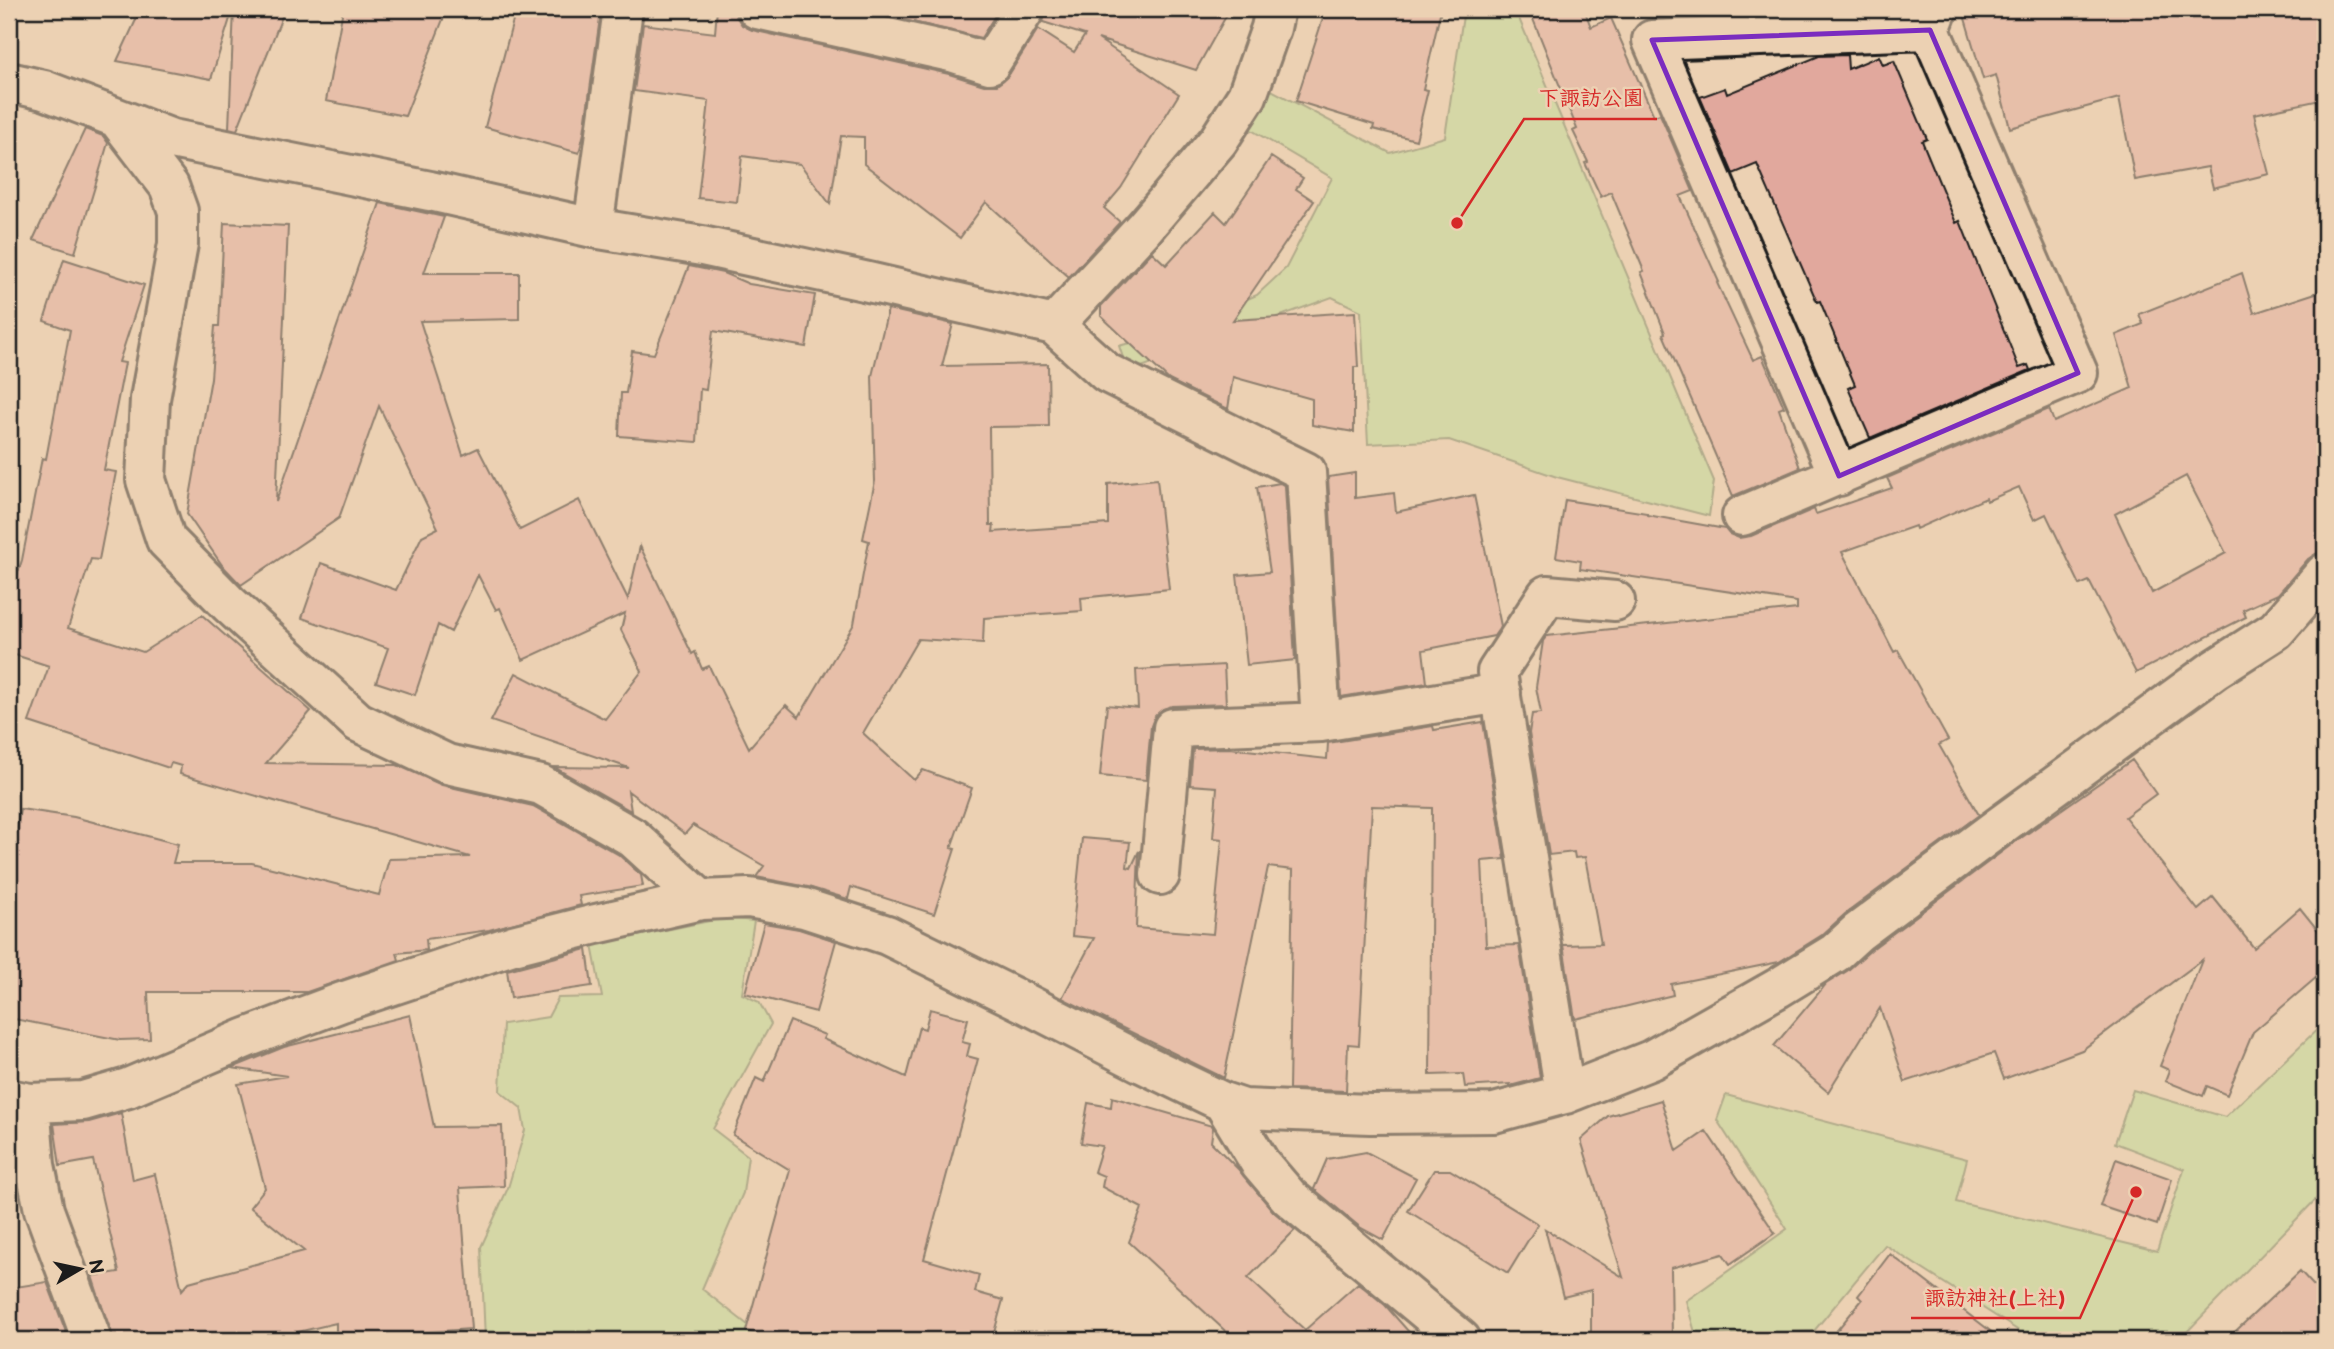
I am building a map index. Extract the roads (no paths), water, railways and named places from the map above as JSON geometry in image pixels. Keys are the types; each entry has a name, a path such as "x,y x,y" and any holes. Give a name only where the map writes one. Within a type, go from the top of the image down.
{"street":[{"path":"593,228 623,9"},
{"path":"757,9 955,53 990,64 1025,9"},
{"path":"1054,325 1143,229 1218,141 1247,96 1275,9"},
{"path":"1742,516 1839,476 2078,373 1934,20 1652,40 1839,476"},
{"path":"9,82 44,90 172,139 430,191 593,228 702,246 1054,325 1107,373 1306,472 1321,722"},
{"path":"117,118 169,186 177,211 178,244 150,399 146,480 166,540 229,604 358,722 447,764 541,785 632,837 701,900"},
{"path":"92,1340 44,1210 20,1101 83,1101 128,1088 246,1038 447,966 572,930 701,900 749,898 804,908 887,935 1223,1102 1244,1109 1370,1114 1494,1113 1565,1094 1674,1049 1835,953 1858,932 2011,818 2215,669 2276,630 2325,573"},
{"path":"1565,1094 1497,672 1547,595 1615,601"},
{"path":"1160,875 1173,728 1321,722 1501,693"},
{"path":"1223,1102 1260,1163 1289,1197 1461,1340"}],"place":[{"name":"下諏訪公園","path":"1457,223"},
{"name":"諏訪神社(上社)","path":"2136,1192"}]}
